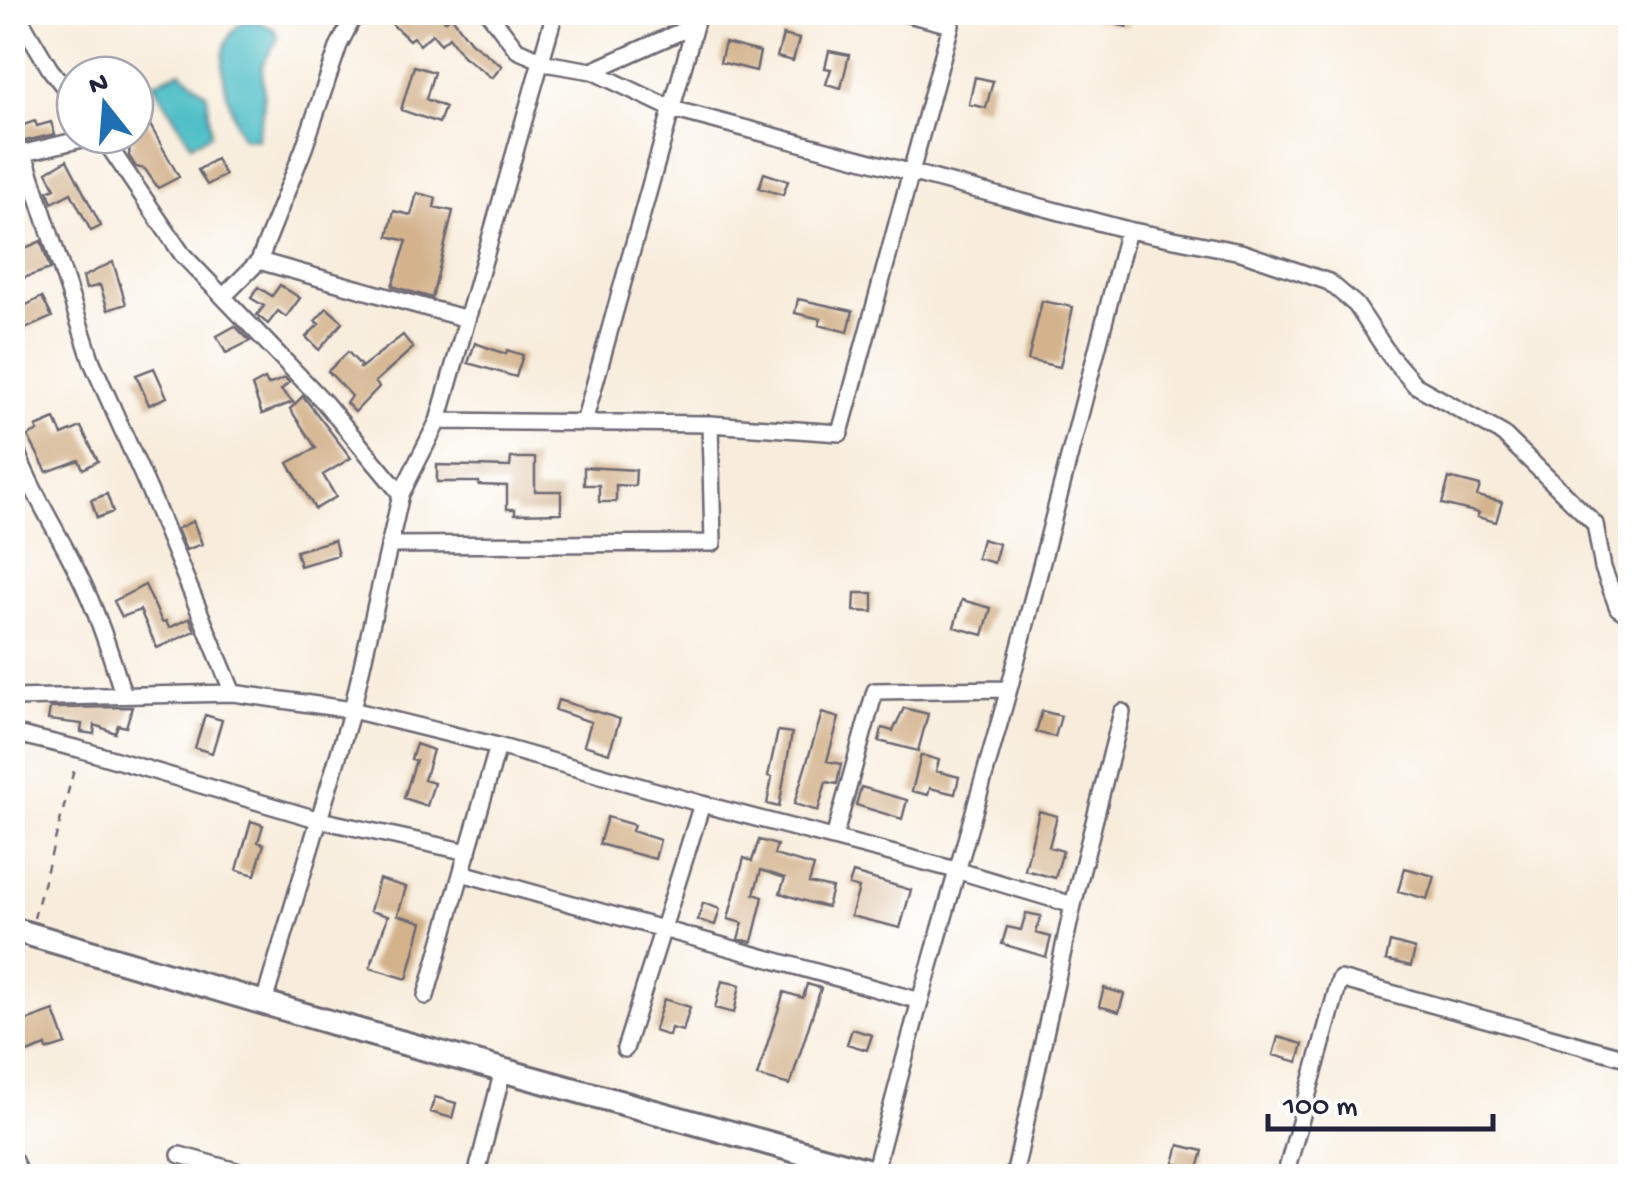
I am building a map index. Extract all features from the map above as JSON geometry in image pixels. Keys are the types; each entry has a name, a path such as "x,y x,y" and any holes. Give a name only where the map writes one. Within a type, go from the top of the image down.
{"highway":[{"path":"21,931 881,1175"}],"street":[{"path":"16,12 55,76"},
{"path":"223,296 258,260 304,148 339,45 356,12"},
{"path":"488,12 517,50 592,71 672,110 1128,230 1240,252 1329,282 1356,305 1414,385 1503,434 1596,524 1603,568 1618,608 1630,616"},
{"path":"264,1002 352,710 401,494 438,421 555,12"},
{"path":"438,421 710,424 840,433 951,25 900,12"},
{"path":"592,71 697,19"},
{"path":"584,422 697,19"},
{"path":"55,146 18,155 92,362 233,693"},
{"path":"114,155 182,254 366,449 401,494"},
{"path":"881,1175 920,1001 1009,689 1128,230"},
{"path":"258,260 467,320"},
{"path":"389,545 713,543 710,424"},
{"path":"12,440 23,470 102,628 123,694"},
{"path":"834,838 874,691 1009,689"},
{"path":"12,698 233,693 352,710 956,870 1073,906"},
{"path":"1014,1176 1073,906 1122,712"},
{"path":"12,733 80,749 320,820 468,852"},
{"path":"426,996 498,746"},
{"path":"626,1048 702,804"},
{"path":"462,873 920,1001"},
{"path":"1285,1176 1340,979 1630,1059"},
{"path":"476,1176 502,1070"},
{"path":"180,1155 254,1176"},
{"path":"12,1157 21,1176"}],"path":[{"path":"21,931 80,749"}],"water":[{"path":"245,21 260,22 275,30 278,38 262,65 264,105 257,139 242,138 224,76 226,44"},
{"path":"181,71 207,94 211,134 191,144 155,82"}],"building":[{"path":"379,12 436,12 445,21 451,16 471,42 502,66 492,78 463,56 449,37 441,44 432,34 420,45 413,37 409,40"},
{"path":"1087,12 1131,12 1127,27 1087,17"},
{"path":"783,35 799,39 793,61 777,57"},
{"path":"725,43 760,52 756,71 720,62"},
{"path":"829,51 849,55 841,88 826,84 831,69 825,68"},
{"path":"414,66 434,72 426,99 445,107 439,123 401,110"},
{"path":"975,77 993,81 986,108 969,104"},
{"path":"35,121 37,126 51,122 55,134 17,143 12,129"},
{"path":"155,134 179,177 158,188 145,169 136,167 129,156 155,155"},
{"path":"216,159 225,175 207,185 198,170"},
{"path":"67,160 101,226 91,231 71,193 52,203 48,191 55,188 47,172"},
{"path":"764,173 788,181 783,195 759,188"},
{"path":"417,193 436,198 434,207 453,211 432,298 392,286 407,241 388,236 394,211 411,215"},
{"path":"41,241 50,269 12,282 12,254"},
{"path":"113,262 126,304 108,310 100,285 86,289 83,277"},
{"path":"280,285 300,298 286,317 278,311 268,324 257,315 264,306 251,298 258,287 272,296"},
{"path":"42,297 52,317 16,333 12,318 23,315 19,309"},
{"path":"798,299 853,311 848,332 819,325 821,319 795,313"},
{"path":"1042,301 1073,307 1060,367 1028,360"},
{"path":"327,308 343,322 319,350 306,337"},
{"path":"235,326 250,341 226,353 217,336"},
{"path":"403,335 413,348 375,382 379,387 355,412 346,403 352,396 328,371 348,352 361,366 359,369"},
{"path":"475,343 506,354 507,350 523,355 516,377 468,363"},
{"path":"154,368 167,397 149,405 136,375"},
{"path":"285,378 289,382 281,390 293,402 262,414 252,386 265,379 268,385"},
{"path":"303,396 351,458 323,475 336,497 315,509 288,463 316,448 290,409"},
{"path":"55,419 62,435 81,427 98,461 83,469 79,460 47,472 28,436 38,431 36,427"},
{"path":"511,458 535,458 535,491 561,491 561,513 515,514 515,509 507,509 507,486 437,482 437,465 510,467"},
{"path":"584,467 636,470 635,486 616,485 616,502 599,502 599,485 584,485"},
{"path":"1449,478 1480,486 1477,496 1502,502 1496,522 1477,517 1479,513 1442,504"},
{"path":"107,494 113,512 97,518 91,500"},
{"path":"193,521 202,544 186,550 177,529"},
{"path":"982,539 999,544 994,563 977,558"},
{"path":"334,540 338,555 300,566 296,551"},
{"path":"145,585 162,622 166,621 169,628 190,618 195,631 157,648 140,610 122,617 114,601"},
{"path":"855,593 873,593 873,612 854,611"},
{"path":"962,600 991,608 983,635 954,627"},
{"path":"558,700 620,719 609,753 584,745 591,722 555,710"},
{"path":"132,707 126,727 118,725 115,733 95,725 94,734 81,732 82,724 48,720 50,708"},
{"path":"904,708 928,714 918,751 879,741 882,728 893,731"},
{"path":"1042,711 1061,716 1055,737 1036,732"},
{"path":"822,713 839,718 827,761 841,764 837,784 826,782 818,811 794,804"},
{"path":"205,715 222,720 212,753 195,748"},
{"path":"778,731 792,733 779,807 767,804 772,777 768,776"},
{"path":"416,744 433,750 424,780 434,783 427,806 404,798 416,760 411,759"},
{"path":"921,755 939,760 936,771 959,777 955,794 930,788 928,795 912,791"},
{"path":"861,787 907,800 902,819 856,805"},
{"path":"1039,811 1057,816 1049,847 1063,851 1055,878 1025,870"},
{"path":"607,817 634,825 632,831 660,840 655,859 599,844"},
{"path":"251,821 263,825 258,842 264,844 255,875 237,870"},
{"path":"759,840 777,845 774,855 814,866 809,883 832,888 827,907 811,903 780,893 785,878 761,870 754,894 763,897 752,942 738,939 743,923 728,919 744,858 752,861"},
{"path":"1405,868 1434,876 1427,899 1398,891"},
{"path":"853,873 911,890 900,928 851,916 859,888 849,885"},
{"path":"379,879 406,887 398,915 422,922 407,979 370,968 388,916 370,911"},
{"path":"703,903 720,909 715,925 698,920"},
{"path":"1026,913 1041,916 1036,933 1051,937 1046,957 1002,944 1007,927 1021,930"},
{"path":"1390,942 1415,949 1411,966 1386,960"},
{"path":"722,981 740,985 734,1013 715,1008"},
{"path":"807,984 821,988 790,1085 757,1076 784,992 803,998"},
{"path":"1104,988 1124,994 1119,1012 1099,1006"},
{"path":"664,999 690,1007 683,1031 671,1028 669,1036 654,1031"},
{"path":"54,1011 66,1044 47,1050 46,1046 16,1057 12,1026"},
{"path":"852,1029 872,1035 867,1050 847,1044"},
{"path":"1278,1037 1303,1044 1298,1062 1273,1055"},
{"path":"435,1097 456,1103 452,1118 430,1112"},
{"path":"1179,1145 1203,1151 1198,1169 1174,1163"}]}
